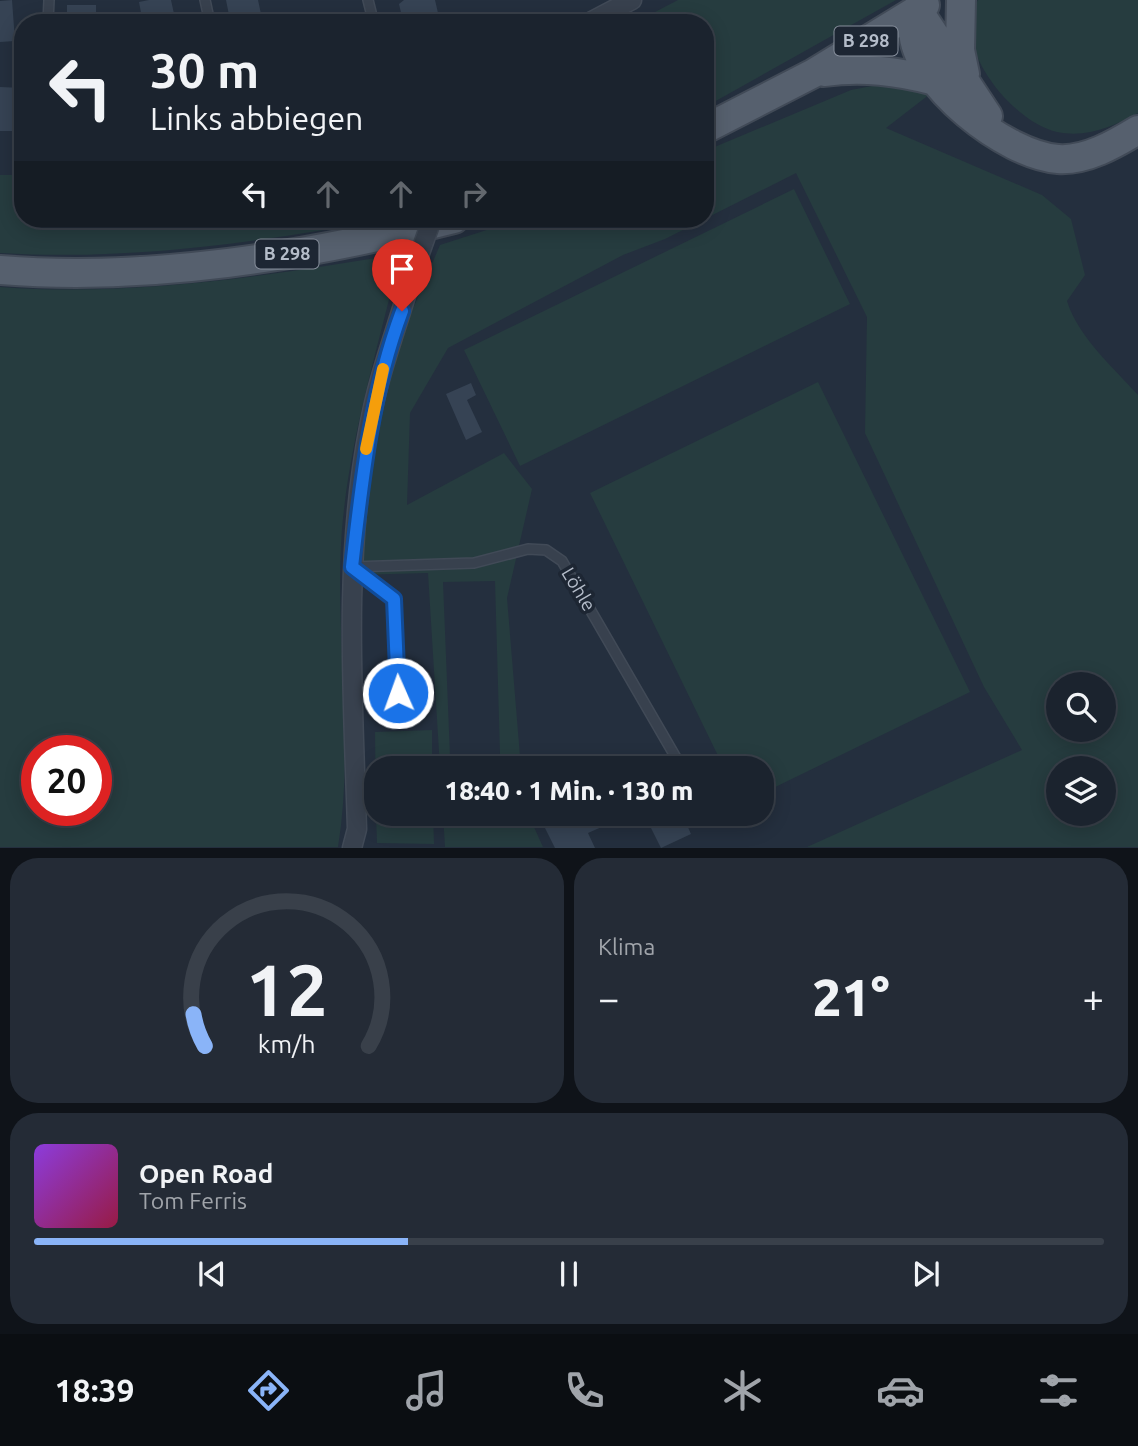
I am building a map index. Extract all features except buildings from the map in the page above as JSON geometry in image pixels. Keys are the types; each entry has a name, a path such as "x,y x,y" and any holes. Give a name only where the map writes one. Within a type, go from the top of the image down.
{"main road":[{"path":"961,0 960,50 973,96"},
{"path":"926,5 973,96 1006,141"},
{"path":"926,5 912,28 916,46 935,81 975,121 1006,141 1042,156 1073,158 1116,143 1138,130"},
{"name":"B 298","path":"714,124 814,73 926,5"},
{"path":"814,73 855,68 882,70 935,81"},
{"name":"B 298","path":"0,270 118,272 211,263 302,252 413,228"}],"street":[{"path":"605,14 632,0"},
{"path":"352,848 357,829 352,567 368,428 389,345 429,228"}],"lane":[{"name":"Löhle","path":"352,567 474,563 528,548 546,550 562,561 675,756"},
{"path":"352,567 394,599 399,717"}],"green space":[{"path":"678,0 896,0 714,102 714,14 651,14"},
{"path":"978,0 1138,0 1138,113 1109,127 1079,134 1057,132 1040,126 1022,114 1005,98 978,59 972,38 971,18"},
{"path":"882,84 930,94 886,128 1042,195 1071,219 1085,275 1067,301 1088,339 1138,395 1138,847 807,847 1022,750 984,687 865,433 867,317 796,173 714,214 714,147 851,90"},
{"path":"0,175 14,175 14,228 333,228 243,242 146,252 49,255 0,253"},
{"path":"794,189 850,304 520,466 464,350"},
{"path":"493,228 687,228 623,255 448,348 410,413 407,505 504,453 532,489 507,598 520,756 450,756 439,756 428,573 356,575 375,420 397,346 440,245","holes":["495,581 500,754 450,756 443,582"]},
{"path":"400,254 358,425 342,529 340,609 345,768 338,847 0,847 0,287 101,289 251,277"},
{"path":"818,382 970,692 774,788 774,756 718,756 590,493"},
{"path":"432,730 432,756 375,756 375,732"},
{"path":"376,826 433,826 434,844 377,843"},
{"path":"444,826 533,826 543,847 445,847"}],"slow traffic":[{"path":"366,449 368,428 383,369"}],"route":[{"path":"398,693 394,599 352,567 368,428 389,345 402,311"}]}
